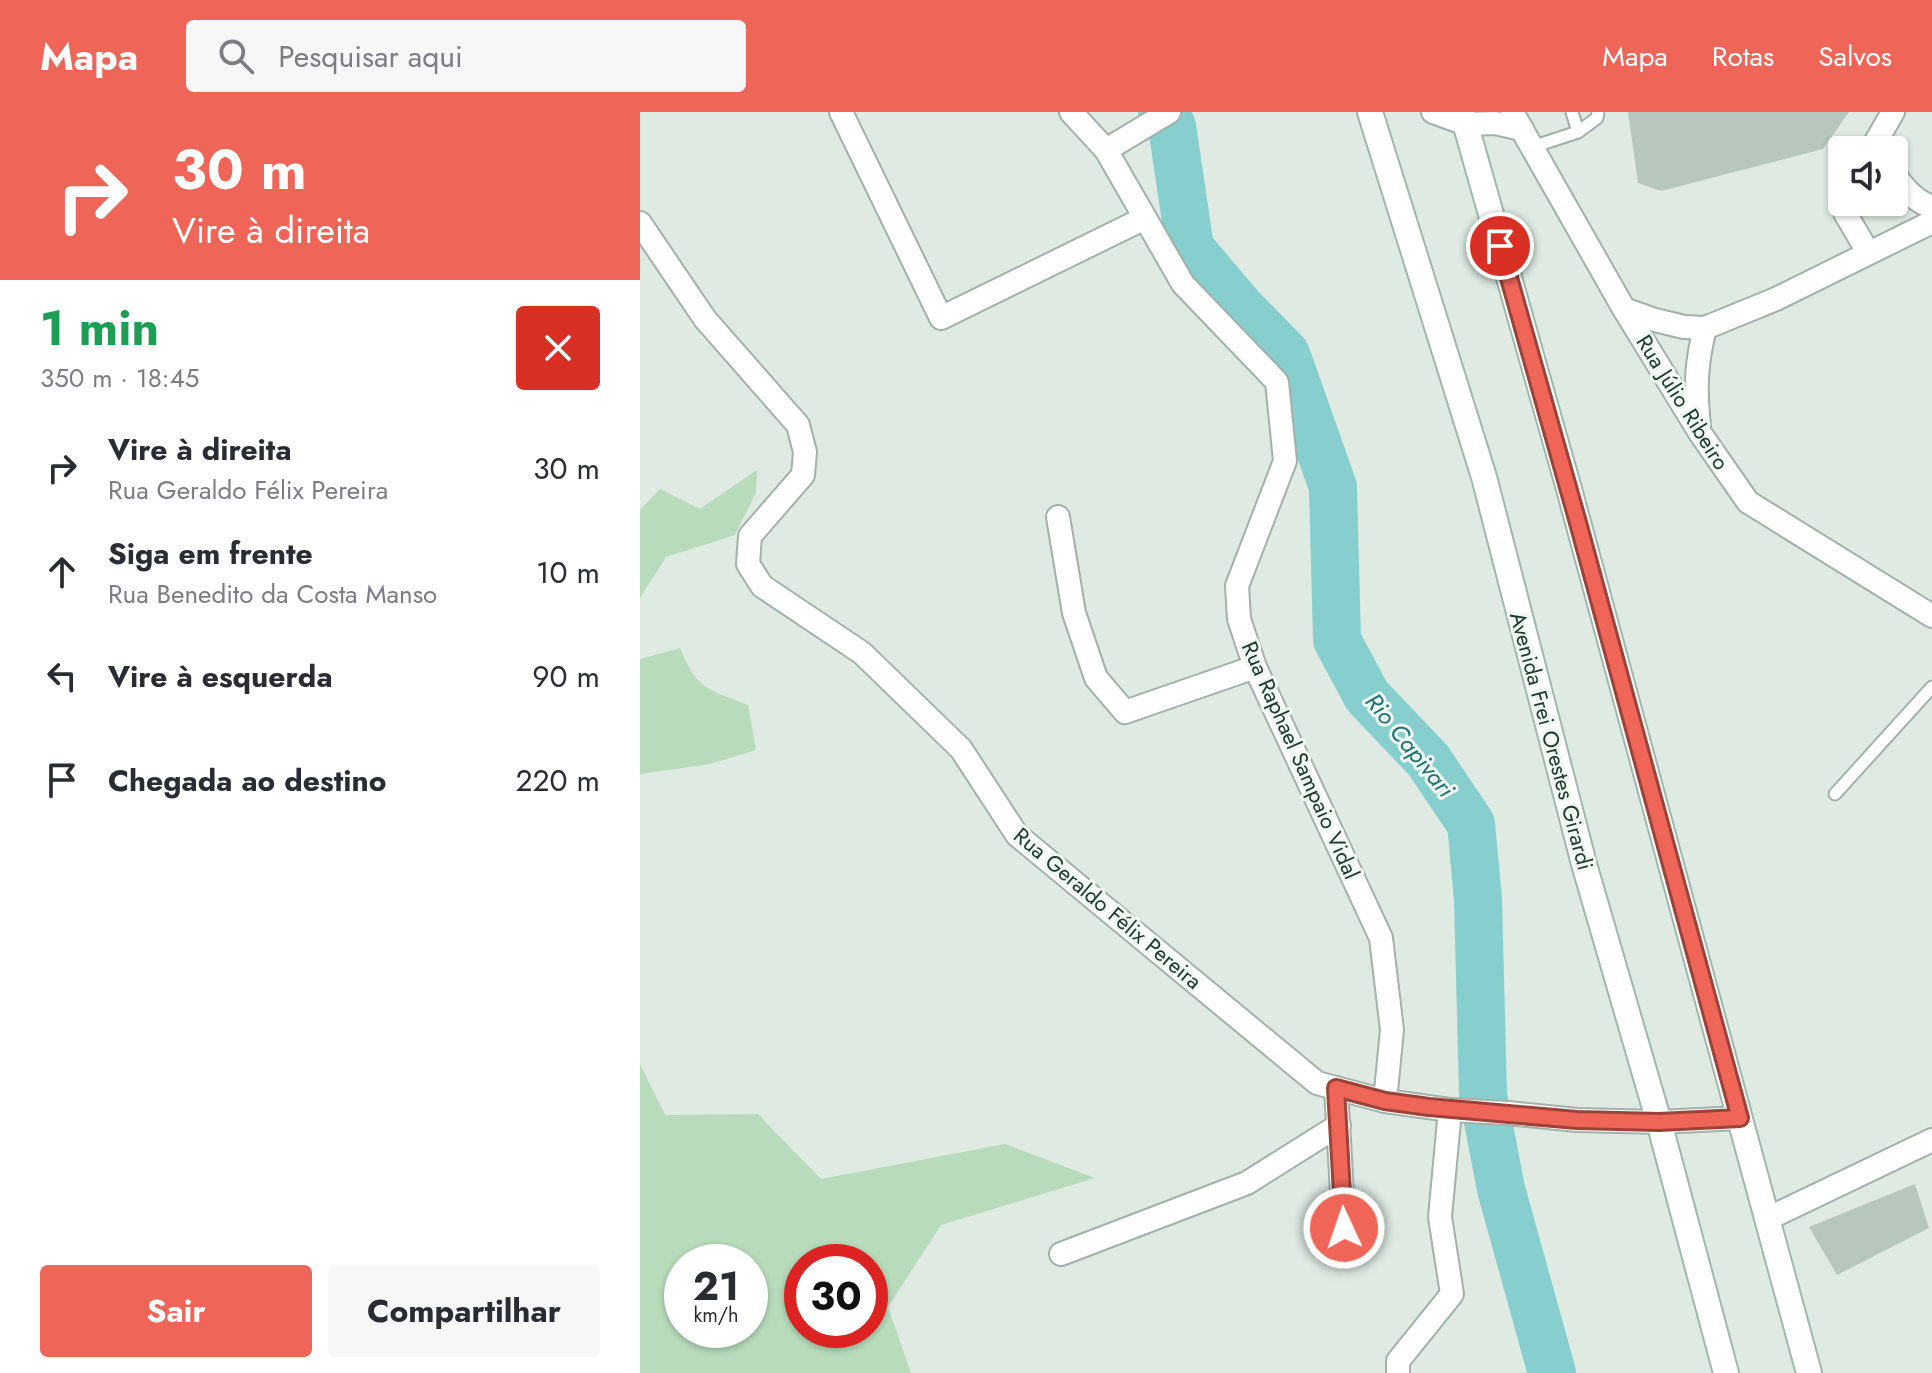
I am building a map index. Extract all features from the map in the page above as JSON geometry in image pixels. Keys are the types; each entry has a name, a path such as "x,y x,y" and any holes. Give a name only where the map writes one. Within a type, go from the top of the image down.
{"main road":[{"name":"Avenida Frei Orestes Girardi","path":"1370,112 1484,477 1584,864 1659,1122 1726,1373"},
{"path":"1464,118 1573,504 1809,1373"}],"street":[{"path":"841,112 941,318 1145,218"},
{"name":"Rua Raphael Sampaio Vidal","path":"1071,112 1109,148 1183,284 1277,382 1285,461 1237,586 1239,619 1255,667 1381,938 1392,1030 1385,1101"},
{"path":"1109,148 1169,112"},
{"path":"1433,112 1522,130"},
{"path":"1883,136 1893,112"},
{"name":"Rua Júlio Ribeiro","path":"1522,130 1624,309 1700,433 1748,502 1932,616"},
{"path":"1908,192 1932,207"},
{"path":"1847,216 1868,252"},
{"path":"1624,309 1684,327 1705,328 1776,299 1932,222"},
{"name":"Rua Geraldo Félix Pereira","path":"640,223 705,319 798,425 805,452 803,475 750,536 748,564 762,586 862,653 961,749 1017,835 1317,1083 1385,1101 1450,1110 1577,1120 1659,1122 1740,1118"},
{"path":"1700,433 1696,391 1698,354 1705,328"},
{"path":"1058,517 1074,613 1096,678 1125,712 1255,667"},
{"path":"1336,1088 1344,1228"},
{"path":"1398,1373 1398,1361 1452,1294 1440,1217 1450,1110"},
{"path":"1061,1254 1247,1183 1339,1125"},
{"path":"1767,1219 1932,1140"}],"lane":[{"path":"1572,112 1578,132"},
{"path":"1522,130 1578,132 1597,118 1598,112"},
{"path":"1835,794 1932,687"}],"green space":[{"path":"757,470 756,492 735,535 666,557 640,598 640,510 660,489 700,509"},
{"path":"680,648 692,672 705,686 748,705 756,750 710,764 640,774 640,659"},
{"path":"640,1064 665,1115 758,1114 821,1179 1005,1144 1095,1178 941,1225 888,1307 911,1373 640,1373"}],"building":[{"path":"1628,112 1849,112 1832,136 1828,136 1823,149 1661,191 1638,183"},
{"path":"1915,1184 1929,1228 1837,1275 1809,1227"}],"waterway":[{"name":"Rio Capivari","path":"1162,112 1172,126 1190,248 1240,307 1286,354 1333,487 1337,640 1367,696 1428,760 1471,824 1478,899 1483,1095 1501,1189 1552,1373"}],"route":[{"path":"1344,1228 1336,1088 1385,1101 1450,1110 1577,1120 1659,1122 1740,1118 1500,246"}]}
